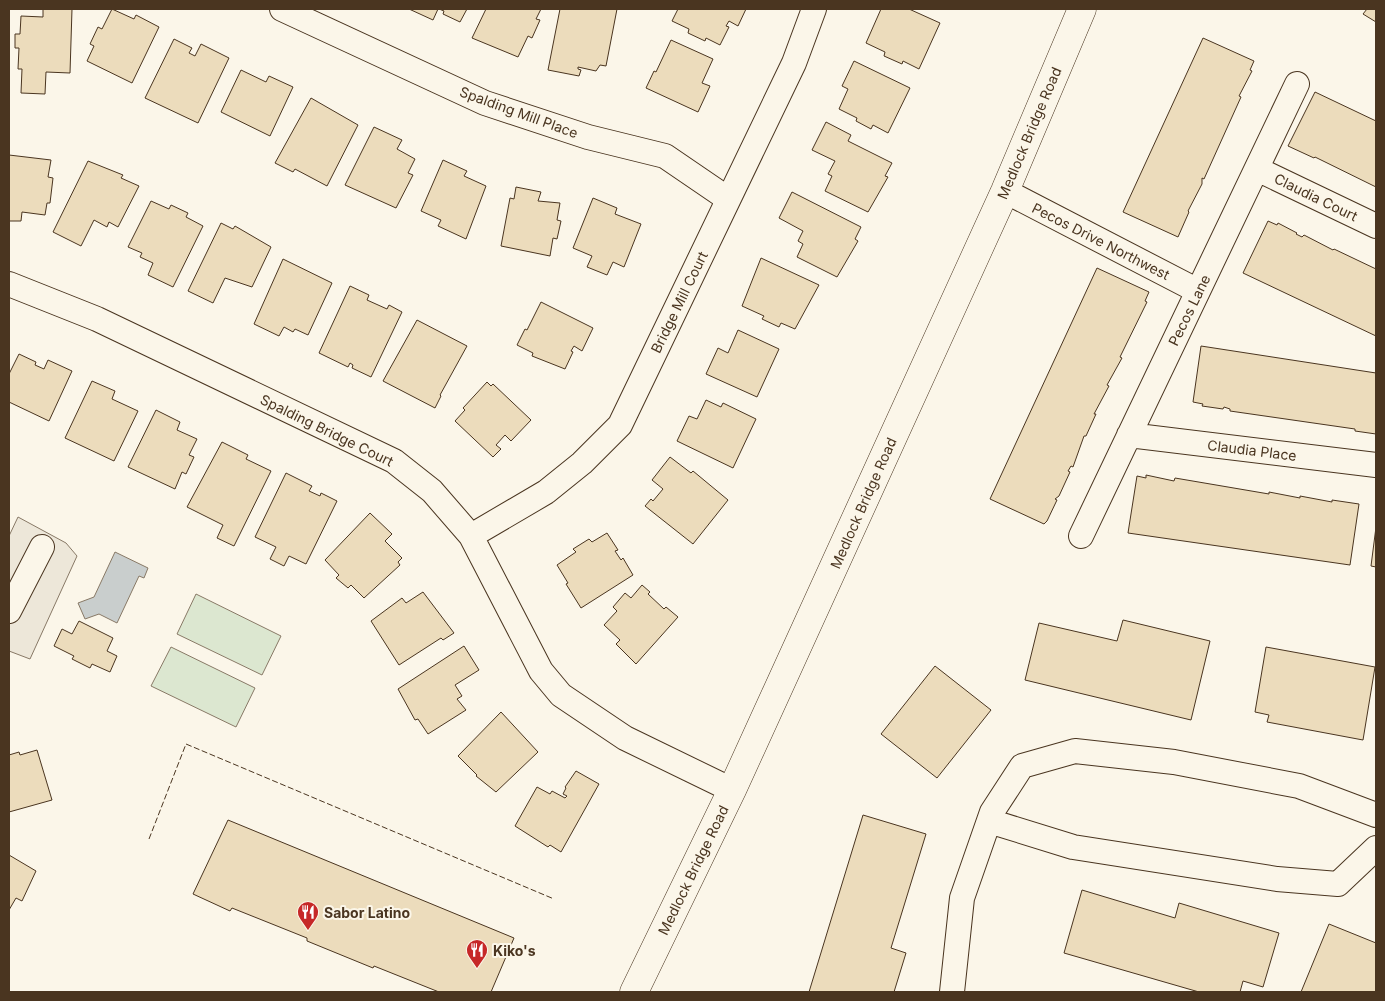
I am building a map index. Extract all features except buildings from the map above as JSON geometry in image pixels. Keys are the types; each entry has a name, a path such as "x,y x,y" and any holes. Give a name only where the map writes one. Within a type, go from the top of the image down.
{"main road":[{"name":"Medlock Bridge Road","path":"639,990 1005,191 1082,9"}],"street":[{"name":"Spalding Mill Place","path":"282,9 485,102 588,137 665,156 728,200"},
{"name":"Bridge Mill Court","path":"471,536 546,492 582,463 620,425 794,63 814,9"},
{"name":"Pecos Lane","path":"1081,536 1297,84"},
{"name":"Claudia Court","path":"1256,169 1376,226"},
{"name":"Pecos Drive Northwest","path":"1005,191 1198,291"},
{"name":"Spalding Bridge Court","path":"9,284 97,319 394,462 432,491 471,536 541,671 561,695 625,738 732,790"},
{"name":"Claudia Place","path":"1128,436 1376,465"},
{"path":"9,611 42,547"},
{"path":"952,992 962,898 992,812 1022,766 1075,750 1174,762 1300,786 1376,816"},
{"path":"989,821 1073,847 1277,879 1338,884 1376,848"}],"green space":[{"path":"196,594 281,636 262,675 177,634"},
{"path":"171,647 255,688 236,727 151,686"}],"shaded area":[{"path":"18,517 66,543 77,556 30,659 9,651 9,536"},
{"path":"115,552 148,568 144,578 139,576 117,623 99,614 85,619 78,603 94,597"}],"fence":[{"path":"149,839 186,744 554,899"}],"place":[{"name":"Sabor Latino","path":"308,931"},
{"name":"Kiko's","path":"477,969"}]}
